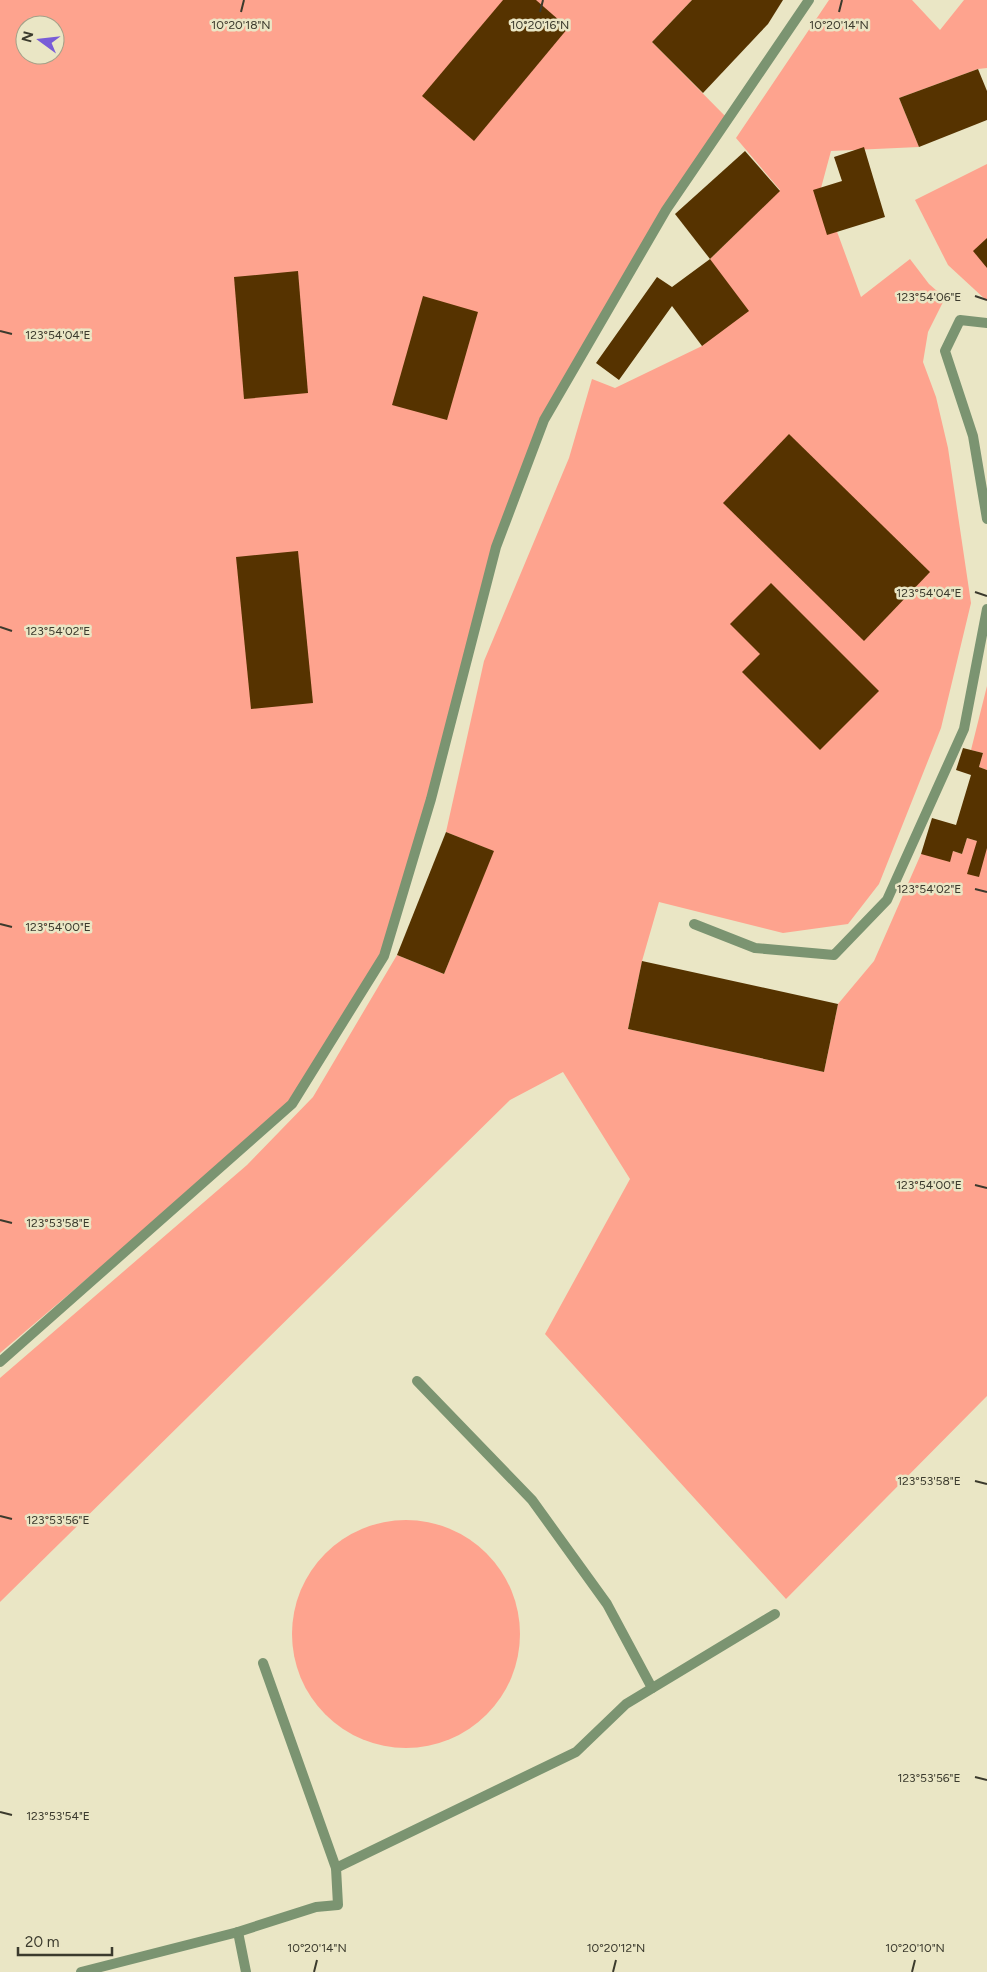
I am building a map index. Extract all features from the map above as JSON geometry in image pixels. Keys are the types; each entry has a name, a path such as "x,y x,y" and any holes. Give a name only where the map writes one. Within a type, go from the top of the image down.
{"street":[{"path":"0,1362 292,1104 384,956 431,799 496,547 544,420 666,210 809,0"},
{"path":"987,323 960,320 944,351 973,436 987,519"},
{"path":"694,924 755,948 834,955 887,900 964,729 987,609"},
{"path":"417,1381 532,1500 607,1604 652,1688"},
{"path":"336,1868 576,1752 626,1704 775,1614"},
{"path":"81,1972 238,1932 316,1908 338,1904 336,1868 263,1663"},
{"path":"238,1932 246,1972"}],"shaded area":[{"path":"0,0 692,0 652,42 728,119 666,210 544,420 496,547 384,956 292,1104 0,1353"},
{"path":"829,0 912,0 940,30 964,0 987,0 987,68 978,69 899,98 919,147 831,151 821,188 861,297 910,259 929,284 945,298 928,332 923,362 936,397 948,448 971,603 941,728 879,884 848,924 783,933 659,902 642,961 628,1029 824,1072 838,1004 874,961 921,854 953,851 962,854 967,838 977,841 987,848 987,1396 786,1599 545,1334 630,1179 563,1072 510,1100 0,1602 0,1378 247,1165 313,1097 397,955 444,974 493,851 446,832 484,661 569,458 592,379 615,388 702,346 710,259 780,190 736,138"},
{"path":"987,164 987,301 948,265 915,200"},
{"path":"987,686 987,770 979,767 983,753 971,750"},
{"path":"395,1520 417,1520 439,1525 460,1533 487,1553 507,1580 518,1612 520,1634 518,1656 507,1688 487,1715 460,1735 439,1743 417,1748 395,1748 373,1743 352,1735 325,1715 305,1688 297,1667 292,1645 292,1623 297,1601 305,1580 325,1553 352,1533 373,1525"}],"building":[{"path":"503,0 536,0 568,28 474,141 422,96"},
{"path":"692,0 783,0 768,24 703,93 652,42"},
{"path":"978,69 987,91 987,120 919,147 899,98"},
{"path":"864,147 885,217 827,235 813,190 842,181 834,157"},
{"path":"745,151 780,191 710,259 675,214"},
{"path":"987,238 987,268 973,251"},
{"path":"710,259 749,311 702,346 672,306 619,380 596,363 657,277 672,287"},
{"path":"298,271 308,393 244,399 234,277"},
{"path":"423,296 478,312 447,420 392,405"},
{"path":"789,434 930,572 864,641 723,503"},
{"path":"298,551 313,703 251,709 236,557"},
{"path":"771,583 879,691 820,750 742,672 760,654 730,624"},
{"path":"963,748 983,753 979,767 987,770 987,848 979,877 967,874 977,841 967,838 962,854 953,851 950,862 921,854 932,818 956,825 971,775 956,770"},
{"path":"446,832 494,851 444,974 397,955"},
{"path":"642,961 838,1004 824,1072 628,1029"}]}
